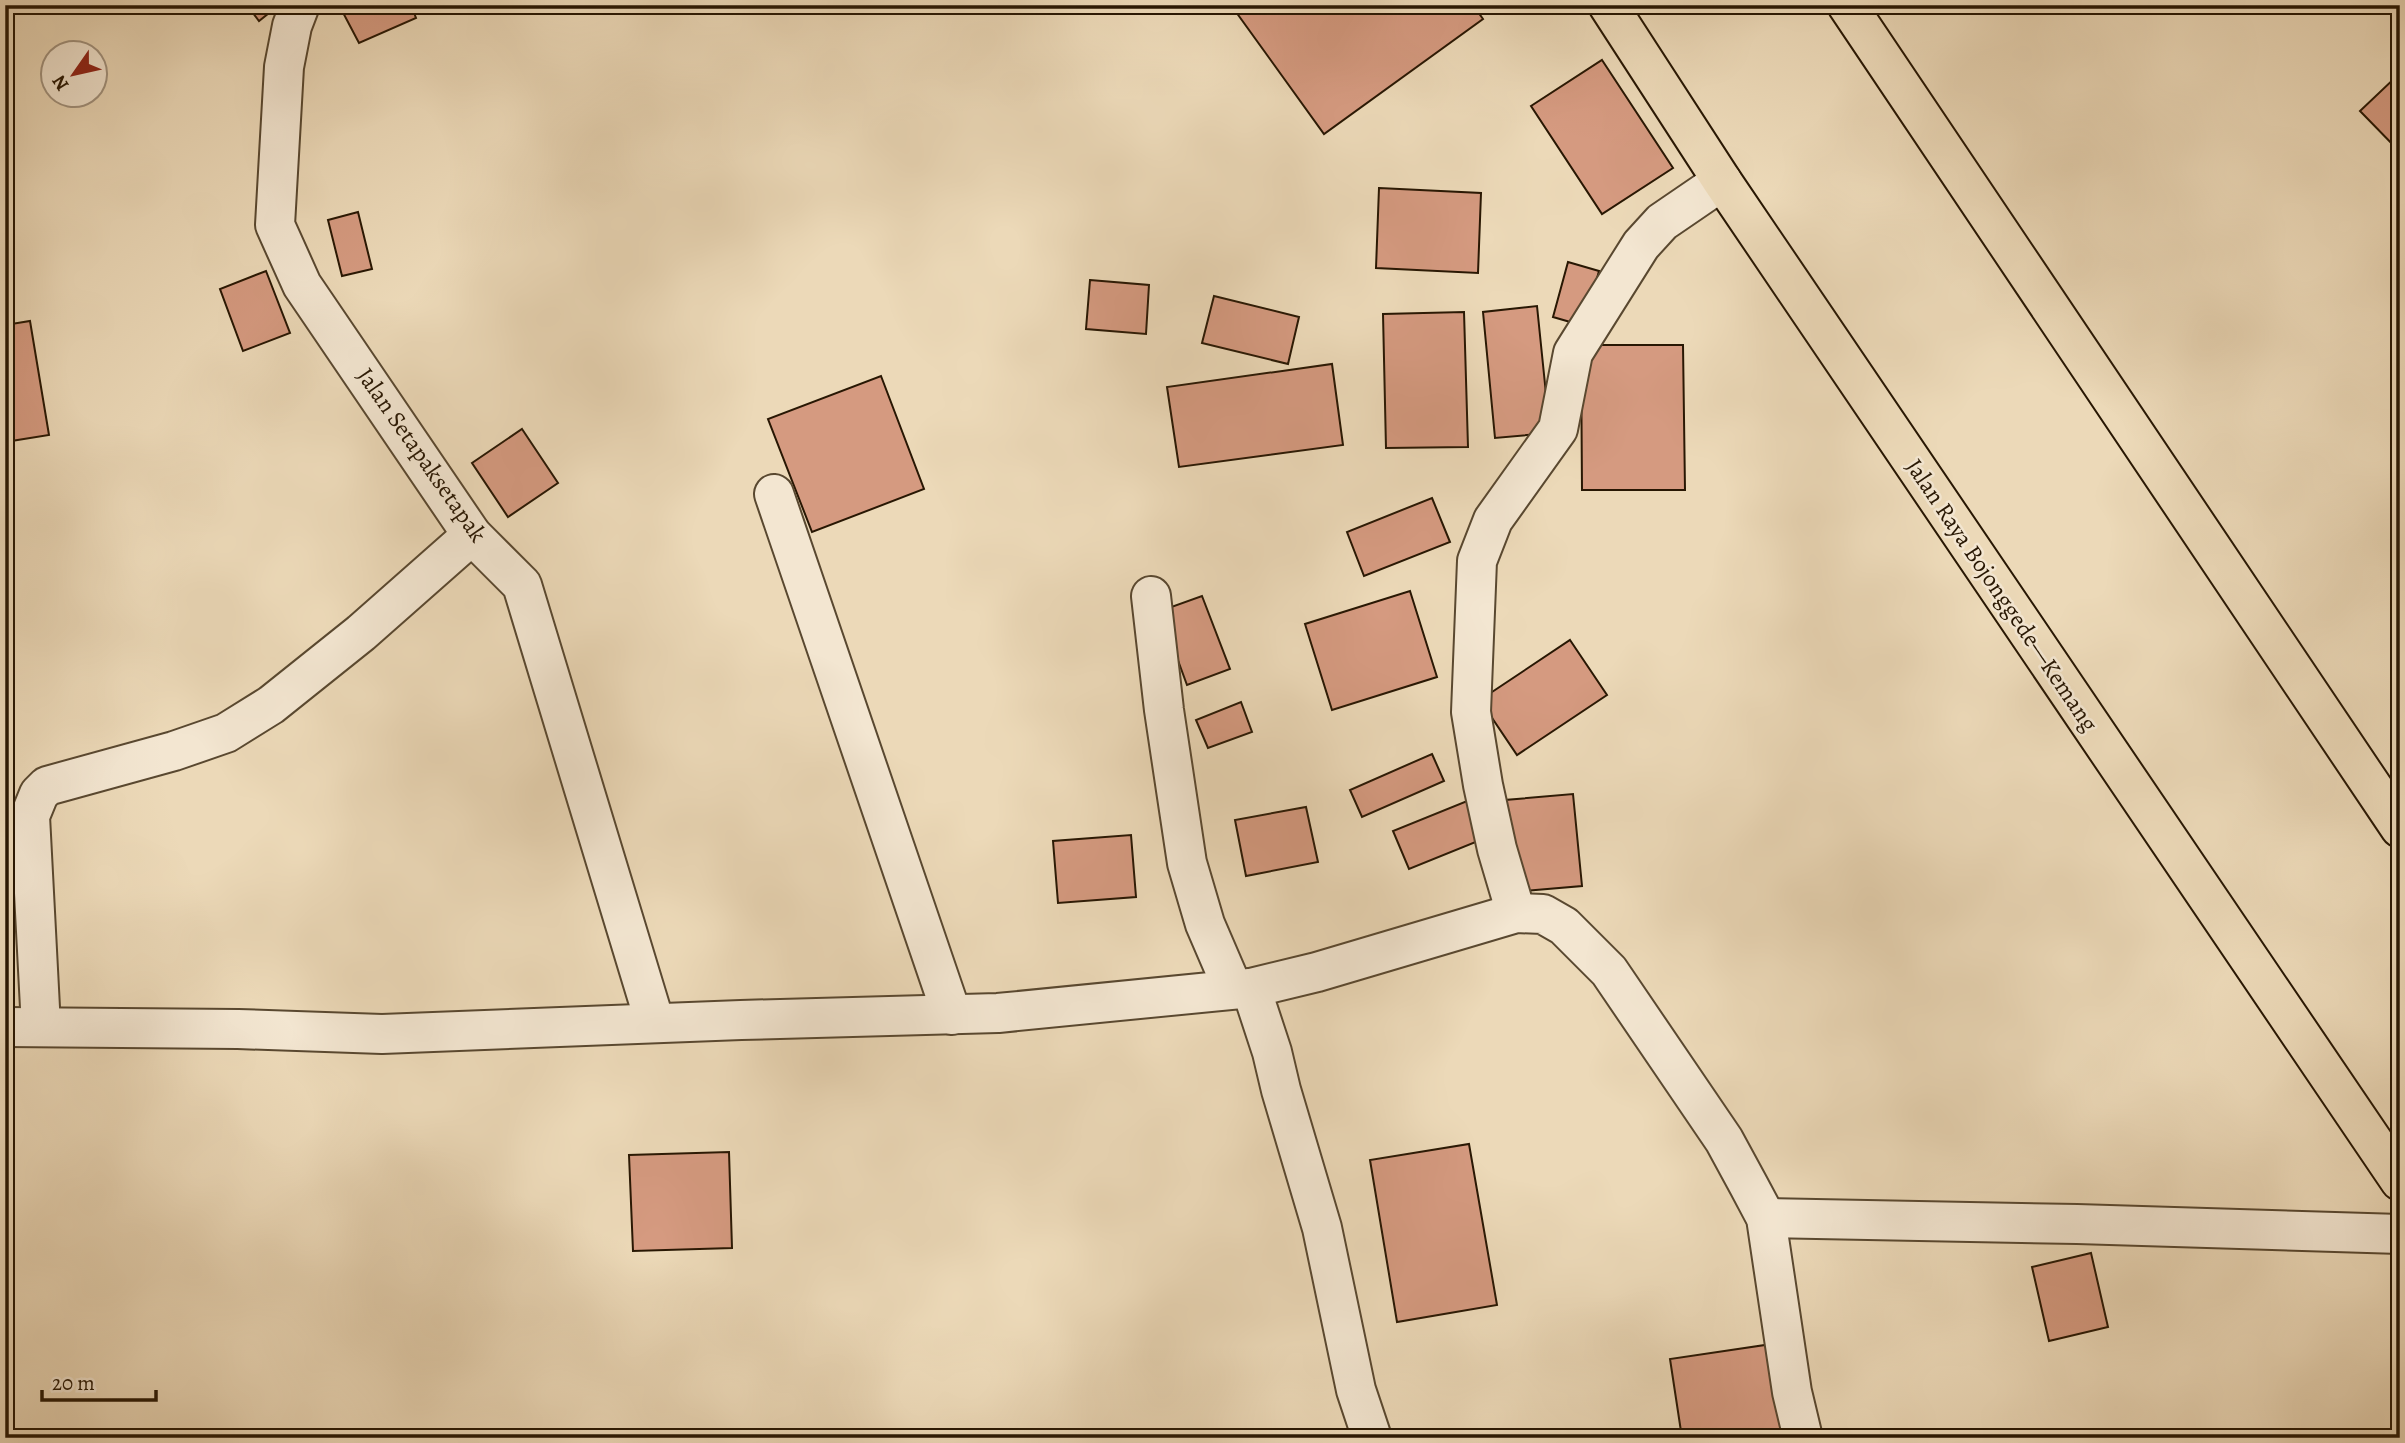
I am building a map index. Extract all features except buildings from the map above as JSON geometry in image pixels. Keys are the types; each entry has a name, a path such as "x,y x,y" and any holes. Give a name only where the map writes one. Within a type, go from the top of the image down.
{"highway":[{"name":"Jalan Raya Bojonggede—Kemang","path":"1608,5 1722,181 2400,1181"},
{"path":"1847,5 2296,677 2400,828"}],"street":[{"name":"Jalan Setapaksetapak","path":"300,5 292,26 284,68 275,225 302,285 472,535 522,584 655,1023"},
{"path":"1516,913 1494,836 1471,712 1477,561 1493,520 1558,429 1573,353 1641,245 1662,222 1722,181"},
{"path":"774,494 952,1015"},
{"path":"472,535 360,633 271,705 226,733 174,751 47,786 39,794 30,816 23,1027 238,1029 382,1034 998,1013 1242,989 1317,972 1516,913 1543,914 1564,926 1609,971 1724,1140 1766,1218 1792,1392 1803,1438"},
{"path":"1151,597 1164,710 1187,863 1205,923 1242,989 1272,1052 1322,1228 1356,1390 1371,1438"},
{"path":"1766,1218 2064,1223 2400,1234"}]}
